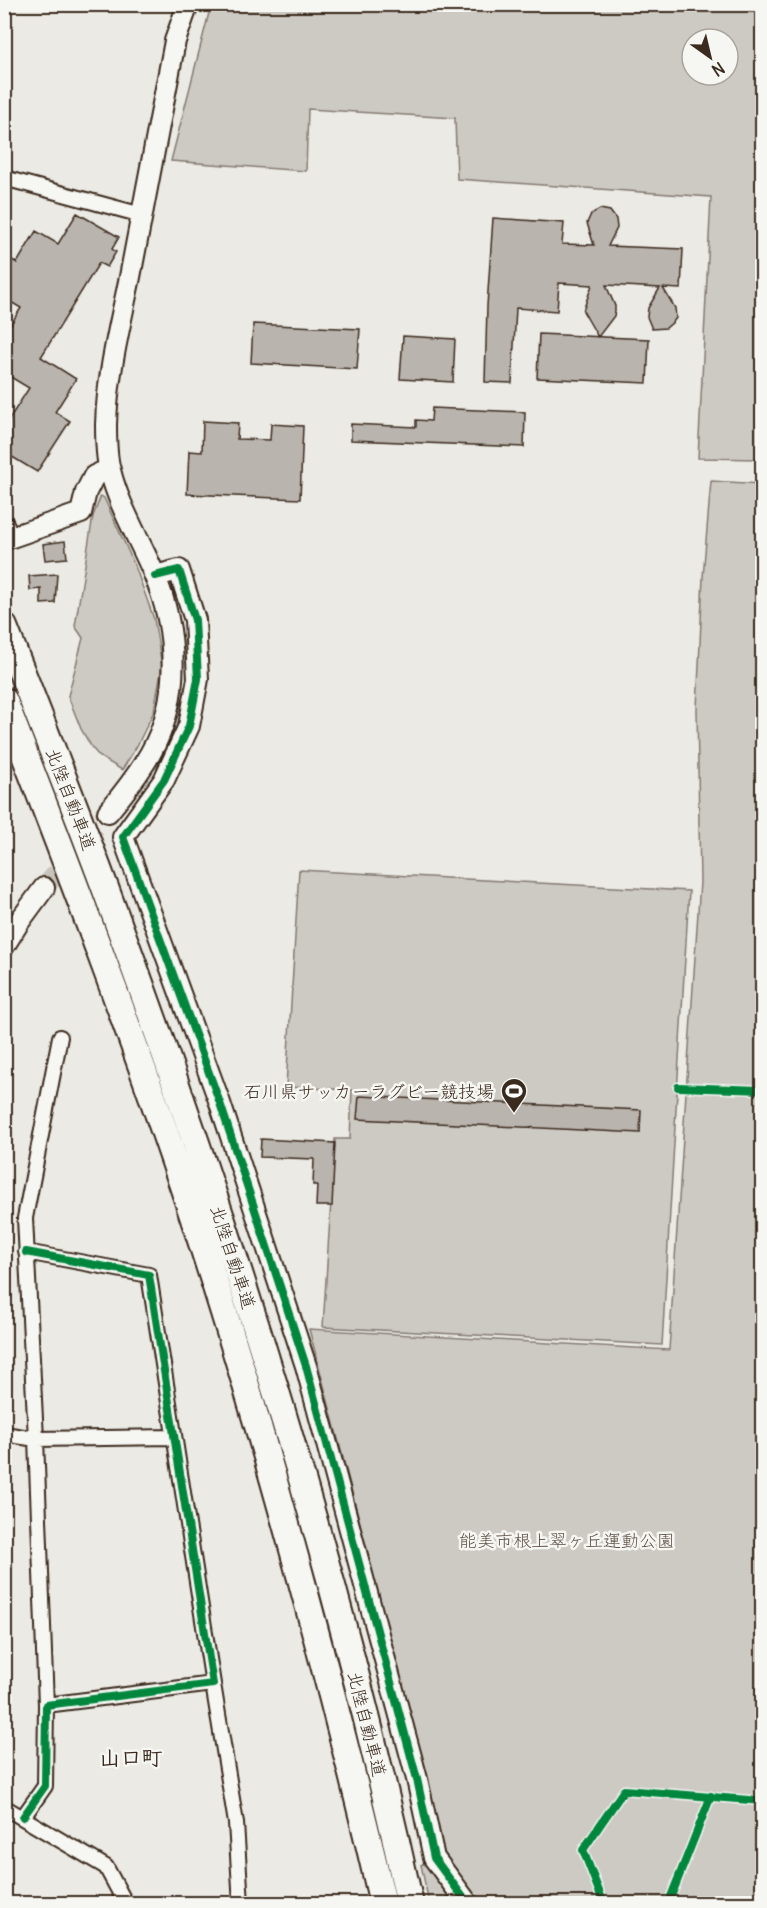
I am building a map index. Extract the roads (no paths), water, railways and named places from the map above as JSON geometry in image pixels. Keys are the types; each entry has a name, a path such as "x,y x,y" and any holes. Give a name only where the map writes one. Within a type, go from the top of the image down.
{"highway":[{"name":"北陸自動車道","path":"4,627 104,885 228,1241 321,1550 363,1709 410,1904"},
{"name":"北陸自動車道","path":"4,701 84,908 203,1248 251,1400 335,1707 382,1904"}],"street":[{"path":"108,813 133,782 151,753 163,724 171,692 174,660 170,628 155,576 129,522 109,469 106,424 110,385 142,215 176,41 188,4"},
{"path":"4,178 142,215"},
{"path":"4,526 9,538 81,513 86,492 94,476 109,469"},
{"path":"155,576 179,570 195,620 198,679 189,726 164,780 123,837 220,1103 306,1366 417,1779 434,1858 468,1904"},
{"path":"4,946 44,888"},
{"path":"23,1817 45,1786 46,1705 25,1218 60,1037"},
{"path":"26,1252 149,1275 236,1823 241,1904"},
{"path":"4,1434 36,1439 173,1437"},
{"path":"46,1705 213,1684"},
{"path":"4,1807 106,1867 126,1904"}],"tunnel":[{"path":"44,888 108,812"}],"place":[{"name":"石川県サッカーラグビー競技場","path":"514,1114"}],"district":[{"name":"山口町","path":"131,1757"}],"park label":[{"name":"能美市根上翠ヶ丘運動公園","path":"567,1540"}]}
